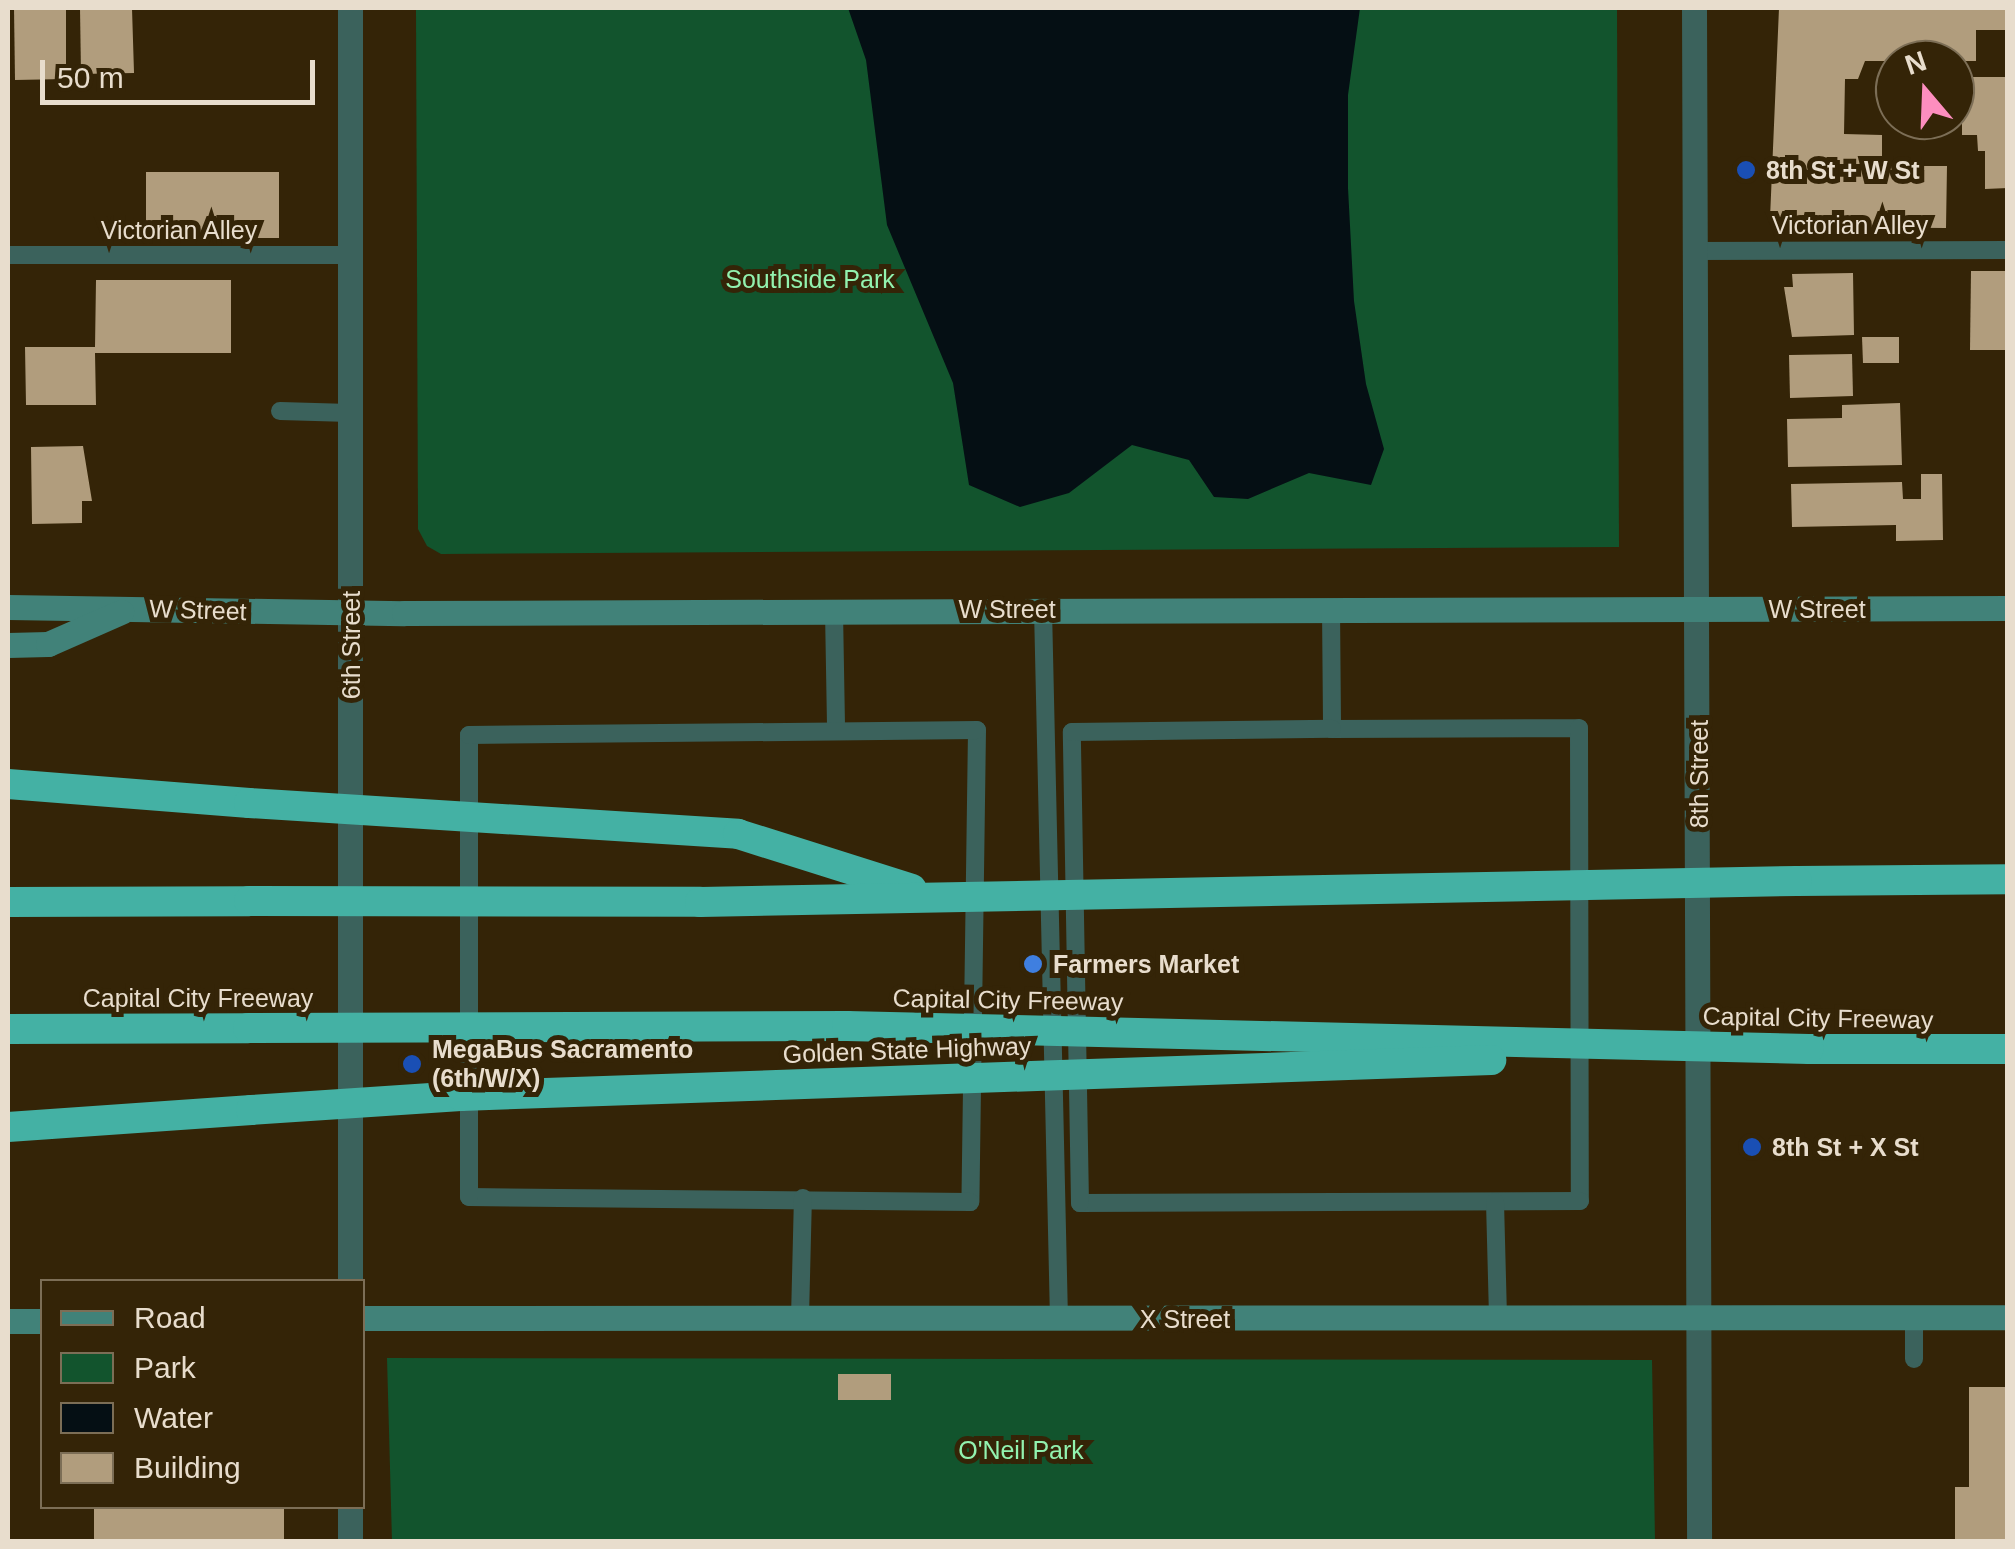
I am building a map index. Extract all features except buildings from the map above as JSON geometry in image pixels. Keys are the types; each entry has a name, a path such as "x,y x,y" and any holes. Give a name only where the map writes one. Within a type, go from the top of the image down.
{"highway":[{"path":"8,784 738,834 938,898"},
{"path":"8,902 938,898 1158,888 2008,879"},
{"name":"Capital City Freeway","path":"8,1029 848,1026 1809,1050 2008,1049"},
{"name":"Golden State Highway","path":"8,1127 462,1096 1809,1050"}],"main road":[{"name":"W Street","path":"8,606 350,613 2008,608"},
{"path":"8,646 48,644 130,608"},
{"name":"X Street","path":"365,1318 2008,1316"},
{"path":"8,1322 40,1321"}],"street":[{"name":"6th Street","path":"350,8 350,1279"},
{"name":"8th Street","path":"1694,8 1699,1542"},
{"path":"350,1509 350,1542"}],"lane":[{"name":"Victorian Alley","path":"1694,251 2008,250"},
{"name":"Victorian Alley","path":"8,255 350,255"},
{"path":"280,411 350,413"},
{"path":"1331,608 1332,730"},
{"path":"1043,610 1059,1319"},
{"path":"834,611 836,731"},
{"path":"1580,728 1580,1201 1080,1203 1072,732 1332,730 1580,728"},
{"path":"977,730 970,1202 470,1197 469,735 836,731 977,730"},
{"path":"800,1318 803,1198"},
{"path":"1495,1202 1498,1319"},
{"path":"1914,1318 1914,1360"}],"green space":[{"name":"Southside Park","path":"416,8 1617,8 1619,547 441,554 427,546 418,529"},
{"name":"O'Neil Park","path":"387,1358 1652,1360 1655,1541 392,1541"}],"water":[{"path":"848,8 1360,8 1348,95 1348,188 1354,301 1366,384 1384,449 1371,485 1309,473 1248,499 1214,497 1189,460 1132,445 1069,493 1020,507 969,485 953,383 887,225 866,60"}],"place":[{"name":"8th St + W St","path":"1746,170"},
{"name":"Farmers Market","path":"1033,964"},
{"name":"MegaBus Sacramento (6th/W/X)","path":"412,1064"},
{"name":"8th St + X St","path":"1752,1147"}]}
